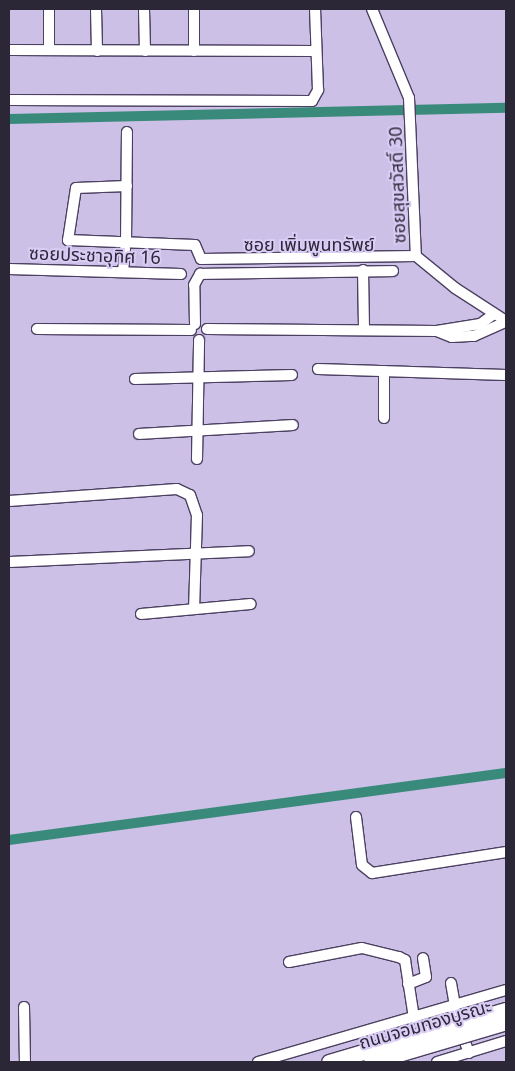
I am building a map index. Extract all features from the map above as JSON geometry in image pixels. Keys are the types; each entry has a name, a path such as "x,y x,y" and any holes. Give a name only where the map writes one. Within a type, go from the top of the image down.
{"highway":[{"path":"330,1062 506,1010"},
{"path":"371,1062 506,1022"}],"street":[{"path":"49,9 49,50"},
{"path":"96,9 97,50"},
{"path":"144,9 145,51"},
{"path":"194,9 194,51"},
{"path":"9,100 312,101 318,97 315,9"},
{"name":"ซอยสุขสวัสดิ์ 30","path":"372,9 409,98 412,129 416,256 506,321"},
{"path":"9,50 316,51"},
{"path":"123,272 126,246 127,132"},
{"path":"126,246 72,243 68,237 76,188 127,186"},
{"name":"ซอย เพิ่มพูนทรัพย์","path":"126,246 195,245 201,259 416,256"},
{"name":"ซอยประชาอุทิศ 16","path":"9,269 181,274"},
{"path":"363,270 364,328"},
{"path":"200,340 193,327 194,285 200,274 393,271"},
{"path":"37,329 193,327 207,330 364,328 437,331 480,324 494,314"},
{"path":"437,331 452,337 474,336 506,321"},
{"path":"197,458 196,377 200,340 207,330"},
{"path":"318,369 506,375"},
{"path":"384,371 384,418"},
{"path":"135,379 292,375"},
{"path":"139,434 294,426"},
{"path":"9,501 177,489 195,503 194,609"},
{"path":"9,562 249,551"},
{"path":"141,614 251,604"},
{"path":"356,817 362,865 372,873 506,852"},
{"path":"289,962 366,948 402,958 414,1018"},
{"path":"408,984 426,977 423,958"},
{"path":"451,983 460,1030 469,1053"},
{"path":"258,1062 506,990"},
{"path":"24,1007 25,1062"},
{"name":"ถนนจอมทองบูรณะ","path":"353,1062 506,1017"},
{"path":"437,1062 506,1041"}],"waterway":[{"path":"9,119 506,108"},
{"path":"9,840 506,773"}]}
